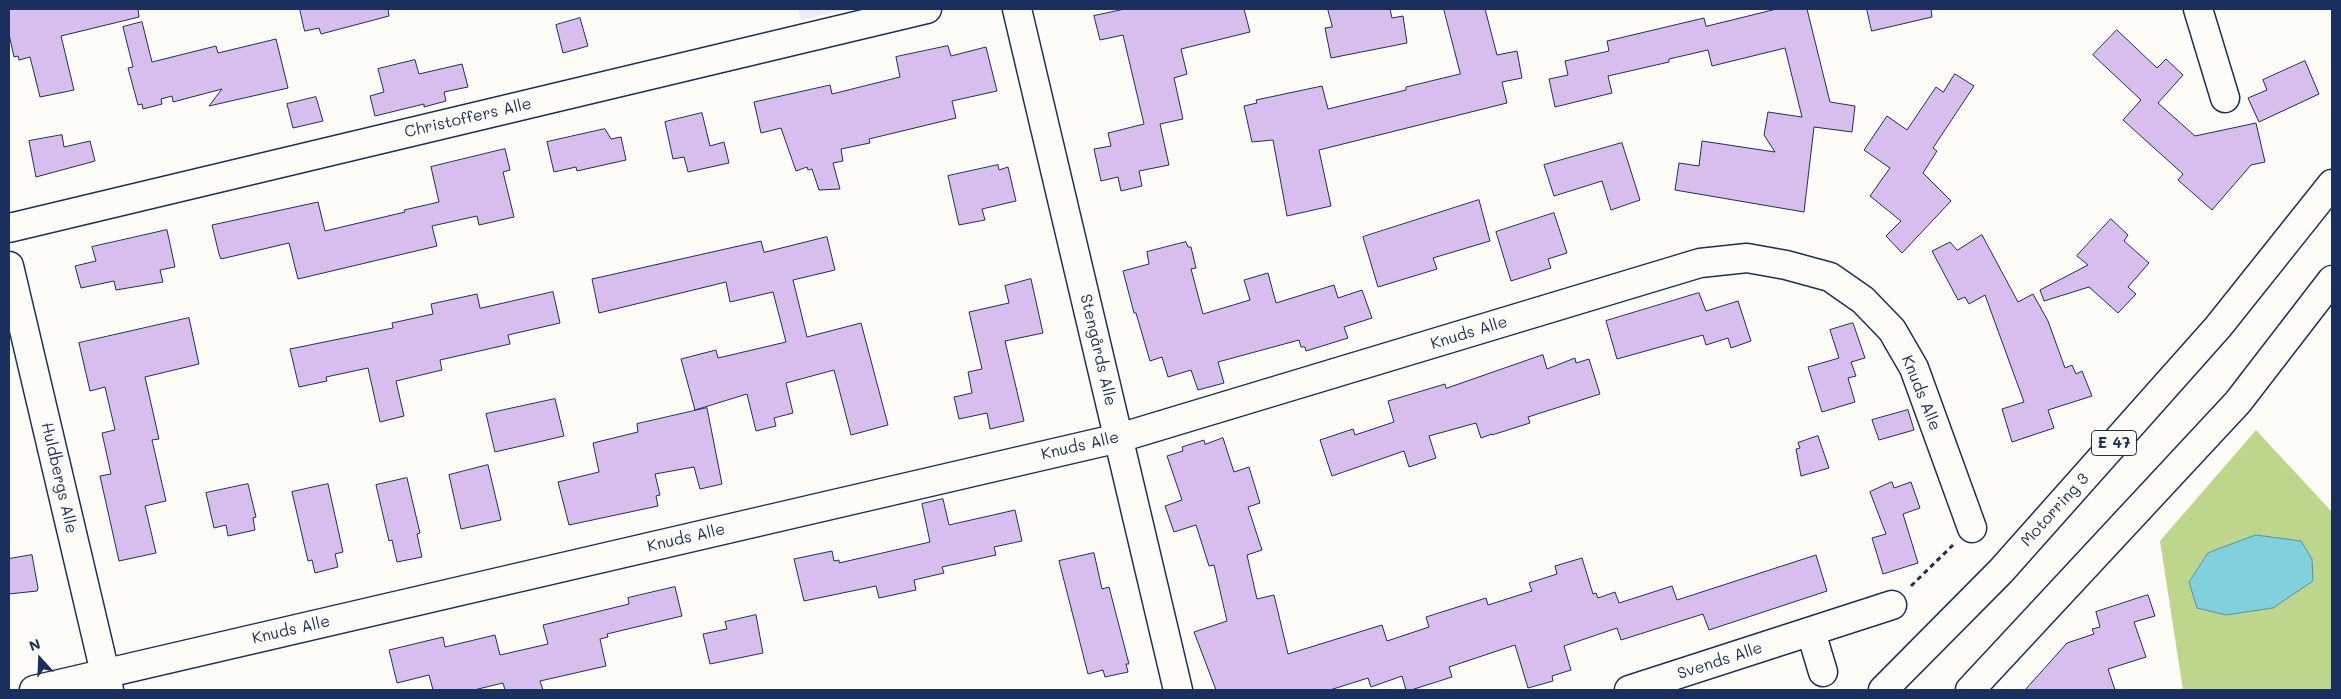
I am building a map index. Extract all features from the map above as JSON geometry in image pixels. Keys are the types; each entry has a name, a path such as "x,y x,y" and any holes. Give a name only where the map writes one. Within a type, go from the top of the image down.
{"main road":[{"name":"Christoffers Alle","path":"9,228 928,9"},
{"name":"Stengårds Alle","path":"1017,9 1178,690"},
{"path":"2198,9 2225,98"},
{"name":"Motorring 3","path":"1883,690 2001,570 2211,334 2332,184"},
{"name":"Knuds Alle","path":"34,690 107,682 1119,438 1700,263 1747,258 1786,265 1830,277 1862,300 1892,330 1914,368 1972,528"},
{"name":"Huldbergs Alle","path":"9,266 107,682"},
{"path":"1970,690 2238,402 2332,280"},
{"name":"Svends Alle","path":"1629,690 1892,604"},
{"path":"1811,632 1823,672"}],"path":[{"path":"1892,604 1972,528"}],"shaded area":[{"path":"798,9 849,9 801,20"}],"green space":[{"path":"2256,430 2332,512 2332,690 2183,690 2160,541"}],"water":[{"path":"2256,535 2301,541 2312,559 2313,581 2273,608 2226,615 2197,608 2189,582 2208,553"}],"building":[{"path":"9,9 138,9 139,17 61,36 74,90 40,97 30,57 19,60 18,56 14,57 9,34"},
{"path":"300,9 388,9 389,16 321,34 319,28 305,31"},
{"path":"1125,9 1244,9 1250,32 1181,49 1187,74 1174,78 1183,119 1160,124 1169,165 1139,171 1142,186 1121,191 1118,177 1101,181 1094,149 1111,146 1108,133 1144,124 1123,35 1100,40 1094,16"},
{"path":"1328,9 1390,9 1392,18 1403,16 1407,43 1331,58 1325,28 1332,27"},
{"path":"1444,9 1485,9 1497,55 1517,51 1522,78 1502,82 1507,103 1319,150 1331,206 1287,216 1273,140 1252,142 1244,106 1257,103 1256,100 1322,86 1328,109 1406,90 1406,87 1460,74"},
{"path":"1777,9 1807,9 1830,102 1855,106 1852,132 1814,127 1804,212 1675,190 1679,163 1699,166 1702,141 1775,152 1764,135 1768,112 1802,117 1785,48 1712,66 1708,50 1669,59 1669,62 1608,76 1612,93 1555,107 1549,79 1568,75 1565,61 1609,51 1607,41 1704,18 1706,26"},
{"path":"1867,9 1931,9 1932,17 1872,31"},
{"path":"580,18 588,46 563,53 556,25"},
{"path":"142,22 152,62 216,46 218,53 276,39 288,88 209,106 222,89 173,102 172,96 161,99 162,104 143,109 142,104 138,105 128,68 133,67 123,27"},
{"path":"2117,30 2157,68 2166,59 2183,75 2158,103 2195,136 2256,123 2265,162 2251,165 2212,210 2178,180 2183,174 2123,120 2141,100 2093,55"},
{"path":"948,46 951,56 986,47 997,91 952,101 956,118 869,139 870,143 841,149 843,161 833,163 840,189 819,190 812,169 808,170 807,167 796,171 781,128 761,133 754,102 830,85 832,94 900,77 896,57"},
{"path":"415,60 419,74 462,64 468,87 444,92 446,101 424,107 424,104 375,116 370,96 384,92 378,69"},
{"path":"2305,61 2319,94 2259,122 2248,98 2267,90 2263,80"},
{"path":"1955,74 1974,86 1933,148 1937,151 1923,173 1951,201 1902,253 1886,236 1901,221 1870,196 1890,168 1864,150 1887,116 1907,130 1936,87 1943,92"},
{"path":"316,97 323,121 293,128 287,104"},
{"path":"702,113 710,146 724,142 729,163 688,172 684,157 673,159 665,122"},
{"path":"605,129 611,139 621,137 626,160 577,171 576,167 554,172 547,142"},
{"path":"62,135 64,147 90,141 95,161 36,177 29,141"},
{"path":"1622,143 1640,200 1611,210 1602,181 1554,196 1544,165"},
{"path":"505,149 510,170 503,172 514,217 479,225 477,216 432,226 437,246 298,279 289,243 221,259 219,254 212,225 318,202 325,231 405,212 404,210 439,202 431,167"},
{"path":"998,165 999,170 1008,167 1016,201 982,209 985,220 959,225 948,176"},
{"path":"1479,200 1490,241 1433,258 1437,269 1378,287 1363,237"},
{"path":"1554,213 1567,253 1548,259 1551,268 1511,281 1496,232"},
{"path":"2111,219 2128,235 2124,241 2149,263 2128,287 2136,294 2118,313 2089,287 2044,301 2040,290 2088,265 2077,256"},
{"path":"167,230 175,267 160,270 163,282 116,290 114,281 81,288 75,266 96,261 92,247"},
{"path":"1982,235 2018,302 2033,294 2048,321 2065,368 2072,365 2076,374 2082,371 2092,396 2048,410 2054,428 2012,442 2002,409 2024,402 1985,295 1969,304 1965,297 1958,300 1932,251 1950,242 1957,250"},
{"path":"827,237 835,270 793,280 807,337 861,323 888,425 851,435 834,370 786,383 793,413 774,418 776,426 756,431 747,394 695,410 681,359 716,350 718,358 786,342 773,292 730,302 726,282 599,313 592,279 761,241 764,252"},
{"path":"1186,242 1188,247 1191,247 1196,268 1191,269 1203,314 1250,300 1244,280 1268,273 1276,303 1334,285 1338,298 1362,290 1372,318 1344,327 1348,338 1306,351 1305,347 1301,347 1299,340 1218,362 1224,383 1198,390 1191,370 1168,377 1162,357 1150,361 1136,313 1134,313 1123,271 1149,264 1147,252"},
{"path":"1031,279 1043,333 1005,341 1024,421 990,429 987,413 959,419 954,397 972,393 968,372 982,369 969,312 1009,303 1005,286"},
{"path":"553,292 560,323 508,335 510,344 440,360 442,370 396,381 404,416 380,422 368,368 326,377 327,381 299,387 290,349 393,328 392,323 433,314 431,304 477,294 480,308"},
{"path":"1699,293 1706,311 1738,301 1751,341 1731,348 1728,338 1706,345 1703,335 1617,359 1606,321"},
{"path":"189,318 199,364 145,377 159,439 152,440 166,501 145,506 156,553 119,561 100,476 111,474 102,433 115,430 105,387 90,391 79,343"},
{"path":"1853,323 1865,358 1851,362 1856,376 1848,378 1855,402 1822,412 1808,367 1839,358 1830,330"},
{"path":"1543,355 1547,369 1575,358 1576,363 1589,359 1600,394 1528,417 1530,423 1481,438 1476,423 1429,436 1436,458 1409,467 1404,451 1332,476 1320,440 1353,429 1355,435 1394,422 1388,401 1445,384 1446,388"},
{"path":"555,399 564,436 495,452 486,414"},
{"path":"707,408 722,484 700,489 694,467 655,474 660,495 656,496 658,506 569,525 558,482 599,472 593,443 638,432 637,424"},
{"path":"1908,410 1914,430 1879,440 1872,420"},
{"path":"1818,436 1829,468 1801,476 1796,449 1800,448 1798,443"},
{"path":"1223,438 1234,472 1249,467 1260,503 1248,507 1262,550 1247,555 1257,599 1274,595 1288,654 1382,625 1387,641 1429,627 1426,617 1486,598 1488,605 1532,591 1529,583 1557,574 1555,566 1582,558 1593,594 1596,593 1598,598 1615,592 1619,603 1672,586 1677,600 1816,555 1827,591 1709,630 1703,614 1621,640 1617,628 1564,646 1571,670 1552,676 1553,681 1528,688 1515,645 1449,667 1452,677 1411,690 1406,690 1402,676 1371,687 1368,678 1330,690 1216,690 1194,632 1227,621 1214,565 1209,566 1196,525 1174,532 1165,506 1182,500 1167,456 1183,451 1182,447 1204,440 1205,444"},
{"path":"488,465 501,520 461,529 449,475"},
{"path":"407,478 420,533 417,534 422,557 397,562 392,540 389,541 376,485"},
{"path":"1892,482 1894,488 1911,482 1920,508 1903,514 1918,563 1883,574 1872,538 1886,534 1870,492"},
{"path":"248,484 256,517 253,518 255,530 228,536 226,525 214,528 206,493"},
{"path":"328,484 343,552 335,554 338,567 315,573 312,560 308,561 292,492"},
{"path":"943,499 949,525 1015,510 1022,541 994,547 996,555 942,567 944,573 914,580 916,590 879,598 876,586 804,601 794,559 832,551 834,561 839,560 839,563 930,542 922,504"},
{"path":"1094,553 1102,589 1109,587 1129,664 1126,664 1128,672 1105,677 1103,670 1088,674 1059,561"},
{"path":"32,555 37,591 9,594 9,559"},
{"path":"675,587 682,616 607,634 608,637 600,639 606,666 540,681 543,690 505,690 503,683 474,690 433,690 429,675 397,683 389,650 443,637 445,647 495,635 500,655 548,644 543,625 629,604 628,598"},
{"path":"2148,595 2155,616 2134,622 2146,657 2108,669 2115,690 2025,690 2067,643 2094,634 2092,629 2100,627 2096,612"},
{"path":"756,615 763,653 710,664 703,634 727,629 725,622"}]}
